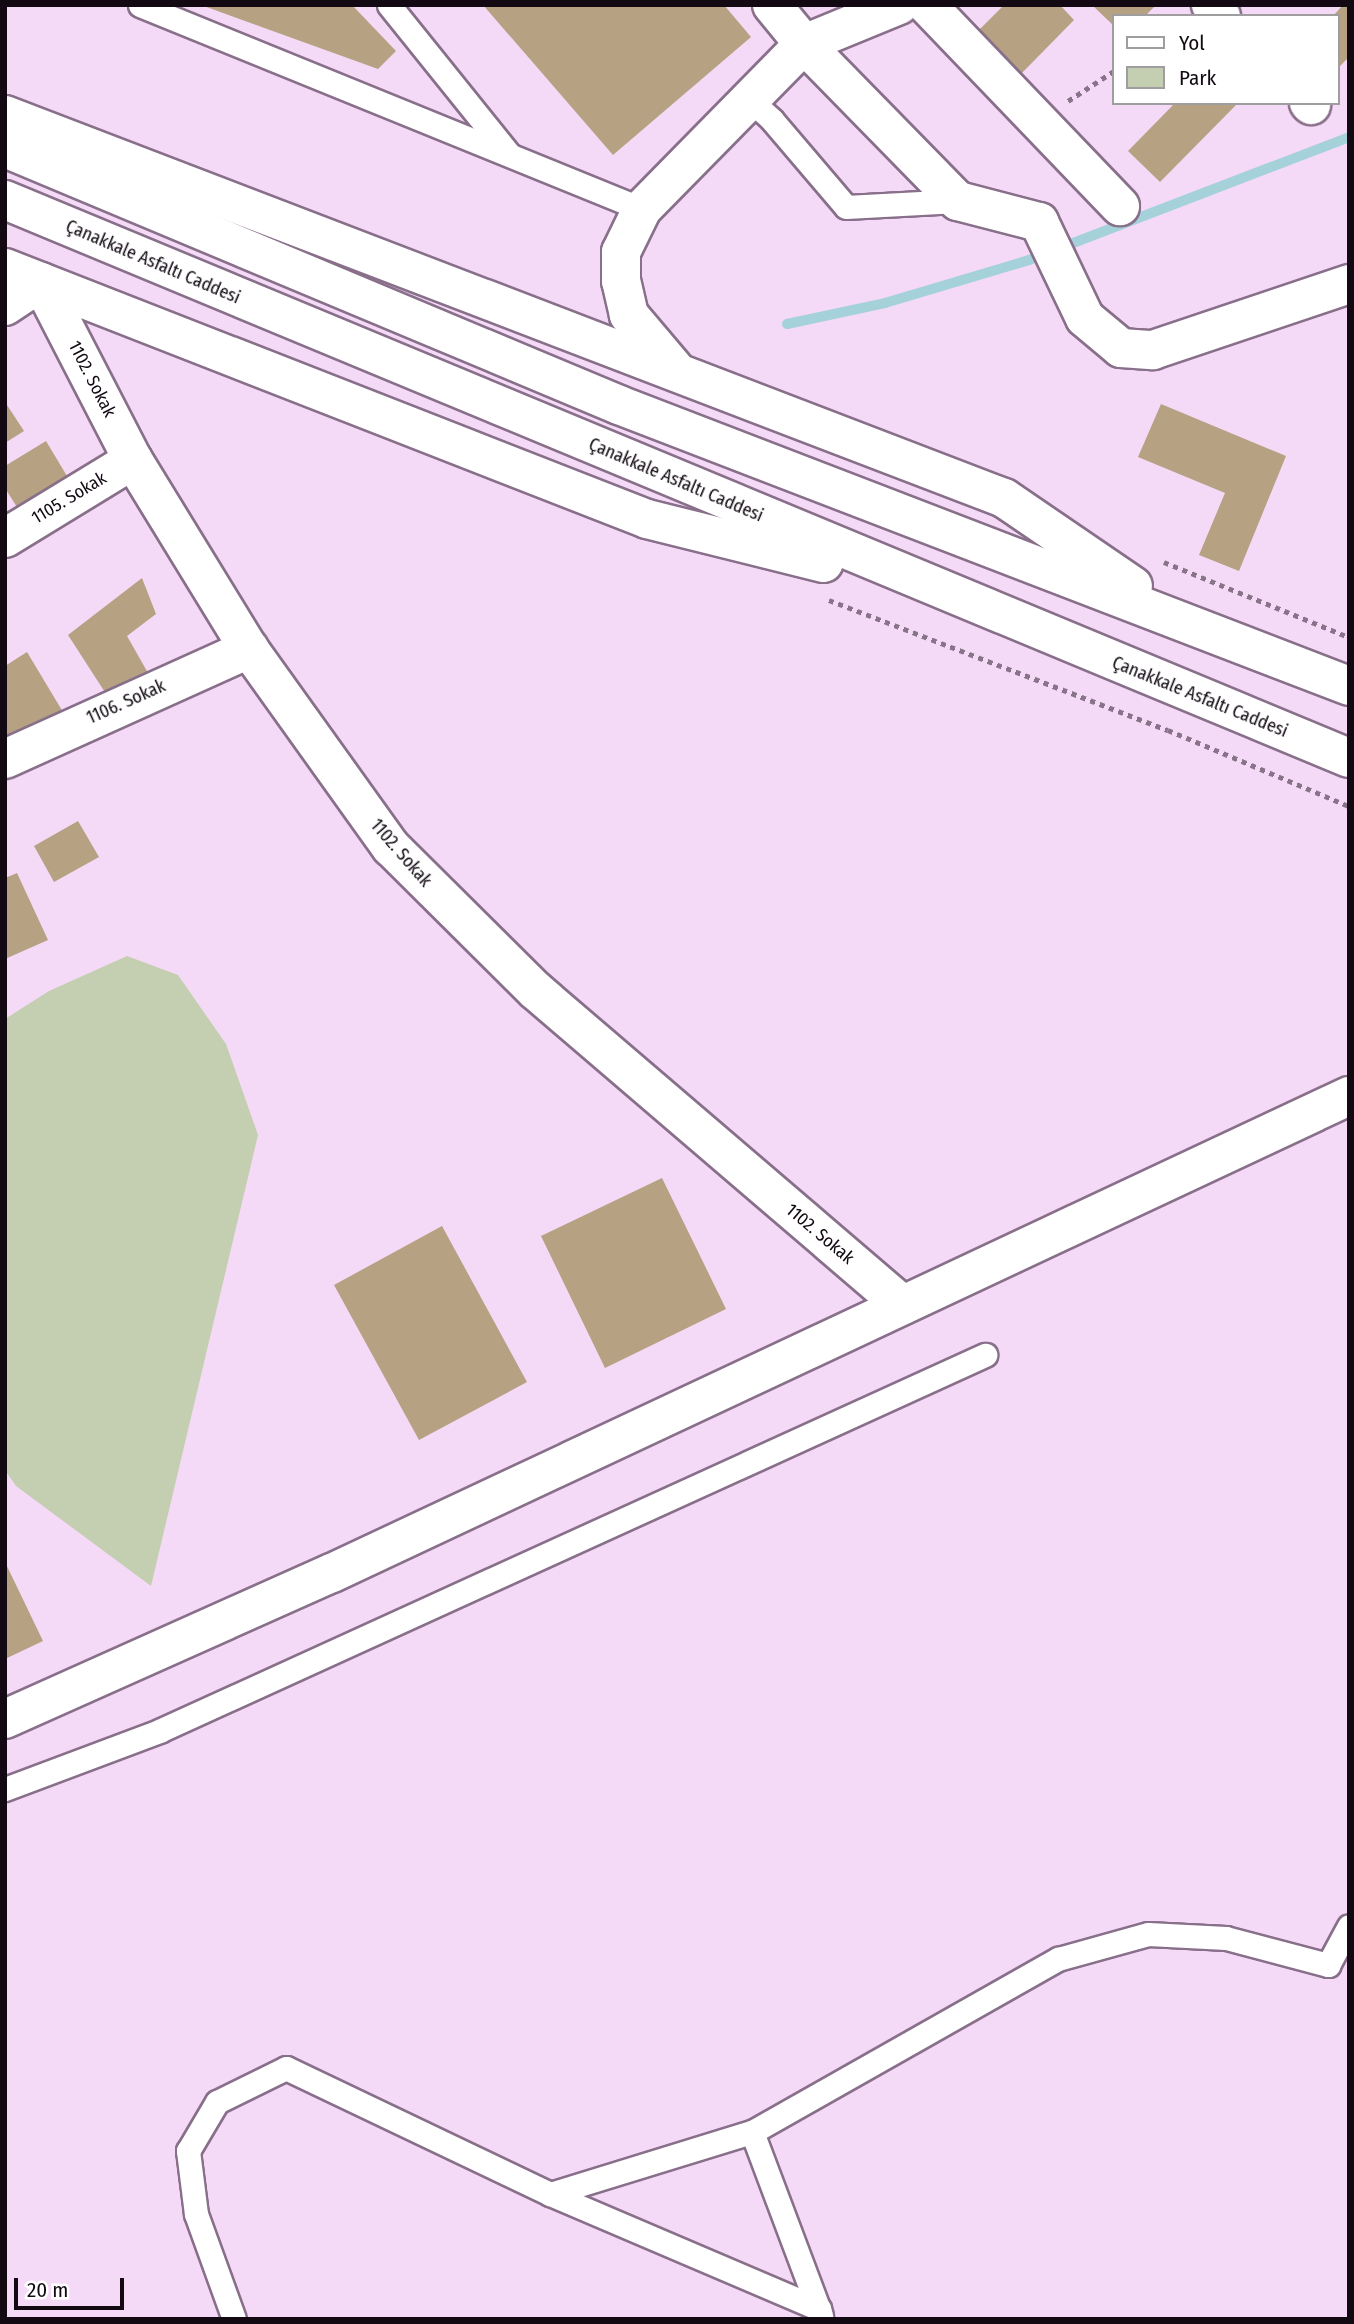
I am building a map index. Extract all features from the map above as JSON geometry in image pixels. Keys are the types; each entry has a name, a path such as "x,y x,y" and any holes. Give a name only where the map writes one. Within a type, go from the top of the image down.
{"main road":[{"path":"772,5 804,44 958,201 1038,222 1085,318 1121,348 1153,350 1349,284"},
{"path":"678,372 629,314 621,281 621,252 642,209 804,44 899,5"},
{"path":"927,5 1120,206"},
{"path":"5,115 1004,498 1186,622"},
{"path":"5,148 619,405 1349,686"},
{"name":"Çanakkale Asfaltı Caddesi","path":"5,200 945,593 1349,758"},
{"path":"5,268 647,519 945,593"},
{"path":"5,306 41,282"},
{"name":"1102. Sokak","path":"41,282 133,460 249,649 391,847 535,990 903,1305"},
{"name":"1105. Sokak","path":"5,538 133,460"},
{"name":"1106. Sokak","path":"5,759 249,649"},
{"path":"5,1719 332,1573 1349,1096"}],"lane":[{"path":"141,5 642,209"},
{"path":"389,5 509,155"},
{"path":"749,99 772,120 846,206 958,201"},
{"path":"5,1789 159,1731 985,1355"},
{"path":"550,2194 752,2132 1058,1959 1148,1934 1226,1938 1328,1965 1349,1926"},
{"path":"234,2319 196,2214 188,2151 217,2102 286,2068 550,2194 821,2314"},
{"path":"752,2132 821,2314"}],"path":[{"path":"1042,125 1079,90 1112,72"},
{"path":"1157,560 1349,637"},
{"path":"823,598 1168,730 1349,806"}],"green space":[{"path":"127,956 178,975 226,1044 258,1135 151,1586 16,1486 5,1470 5,1019 49,991"}],"building":[{"path":"201,5 352,5 396,51 378,69"},
{"path":"483,5 724,5 751,37 613,155"},
{"path":"1004,5 1060,5 1074,20 1018,77 975,34"},
{"path":"1092,5 1156,5 1147,14 1112,14 1112,24"},
{"path":"1343,5 1349,5 1349,57 1340,66 1340,14 1335,14"},
{"path":"1173,105 1236,105 1160,182 1128,151"},
{"path":"5,402 24,431 5,443"},
{"path":"1161,404 1286,456 1239,571 1199,555 1225,493 1138,457"},
{"path":"46,441 70,481 20,512 5,488 5,466"},
{"path":"142,578 156,614 127,636 152,680 110,700 68,635"},
{"path":"27,652 63,712 9,739 5,732 5,666"},
{"path":"78,821 99,857 54,882 34,846"},
{"path":"17,873 48,940 5,959 5,878"},
{"path":"662,1178 726,1309 605,1368 541,1236"},
{"path":"442,1226 527,1382 419,1440 334,1285"},
{"path":"5,1562 43,1641 5,1659"}],"waterway":[{"path":"787,324 885,303 1029,260 1349,137"}]}
